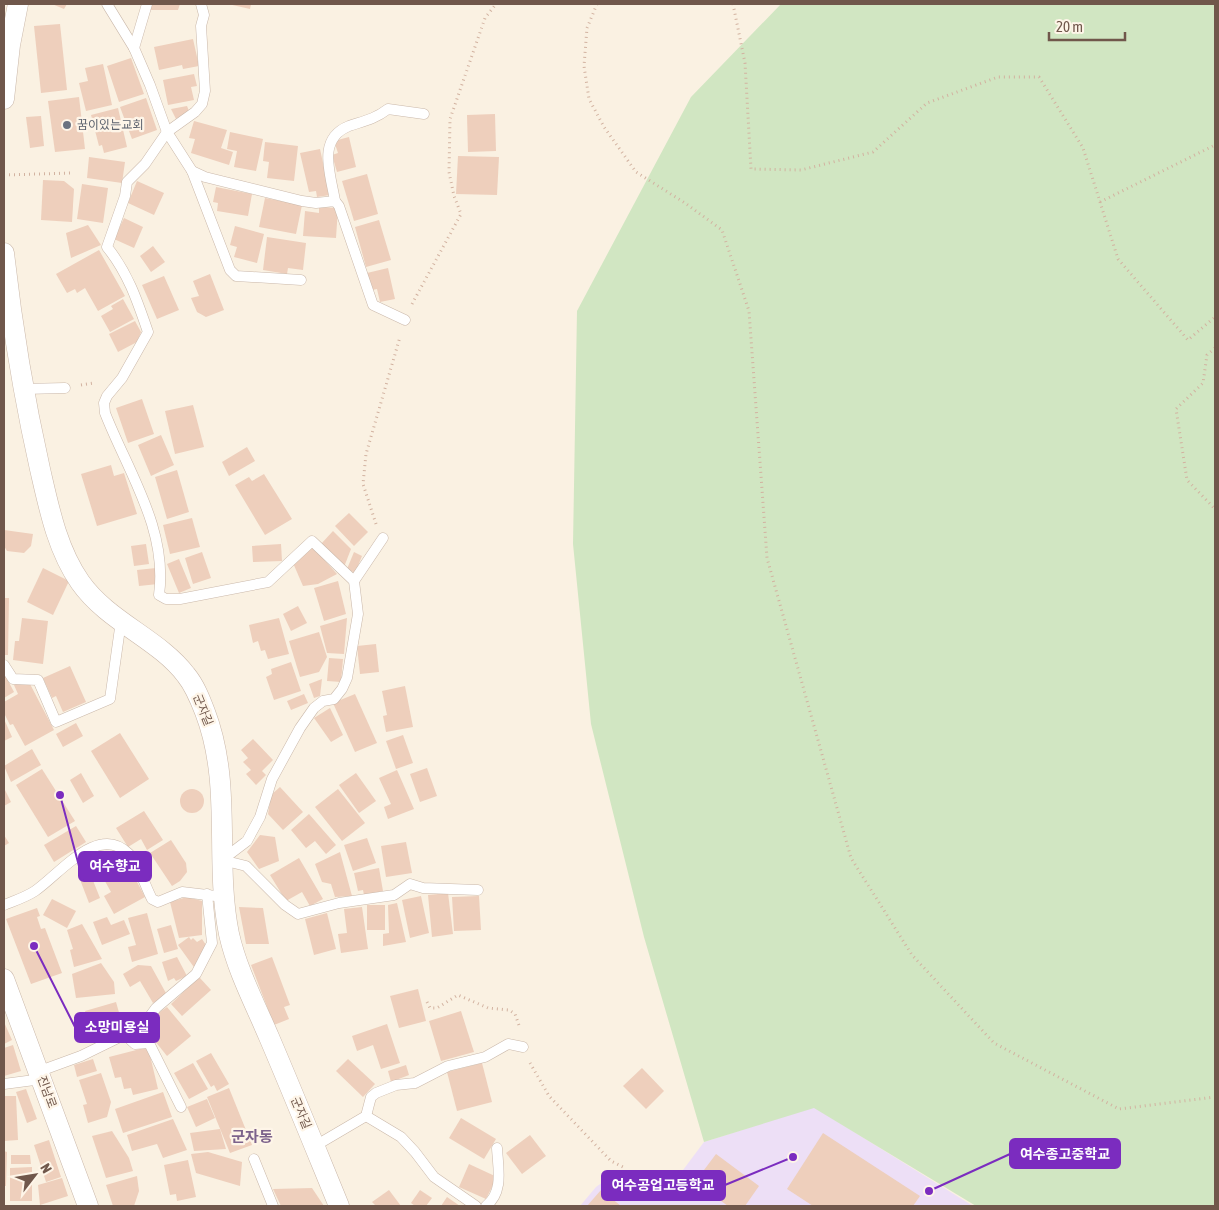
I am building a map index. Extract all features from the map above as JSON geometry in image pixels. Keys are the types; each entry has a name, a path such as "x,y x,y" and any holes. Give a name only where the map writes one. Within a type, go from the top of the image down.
{"street":[{"path":"4,99 10,45 18,4"},
{"name":"군자길","path":"4,252 6,289 24,389 46,494 62,547 81,583 102,606 176,664 184,672 196,691 217,751 223,811 222,860 216,896 237,960 339,1206"},
{"name":"진남로","path":"4,979 41,1075 86,1206"}],"lane":[{"path":"107,4 134,48 167,132 192,171 230,270 236,276 301,280"},
{"path":"134,48 147,4"},
{"path":"201,4 204,15 202,26 205,91 202,104 167,132 145,164 127,182 125,196 106,247 122,266 134,289 148,332 122,378 107,396 104,403 110,424 147,505 162,573 159,595 166,599 180,600 268,582 312,541 354,581 358,614 347,678 342,689 334,699 324,700 314,708 285,752 272,779 260,816 247,841 222,860"},
{"path":"405,320 373,305 339,206 335,201 327,149 333,138 347,127 376,118 388,109 424,114"},
{"path":"192,171 206,177 302,201 316,203 335,201"},
{"path":"24,389 65,388"},
{"path":"354,581 383,538"},
{"path":"4,665 13,679 38,680 56,722 110,699 121,622"},
{"path":"4,906 35,891 58,871 98,844 114,845 130,855 152,900 158,902 182,892 216,896 212,943 196,974 156,1008 145,1023 125,1035 41,1075 4,1084"},
{"path":"222,860 246,866 285,906 298,914 339,903 394,895 410,884 423,888 478,890"},
{"path":"125,1035 134,1044 149,1043 181,1108"},
{"path":"315,1146 366,1116 371,1097 376,1092 396,1085 415,1083 448,1066 485,1057 508,1044 523,1047"},
{"path":"366,1116 401,1138 416,1152 434,1177 476,1206"},
{"path":"486,1206 492,1202 498,1190 497,1148"},
{"path":"254,1159 273,1206"}],"path":[{"path":"383,538 372,514 363,484 366,454 405,320 461,214 454,196 449,172 450,119 485,18 496,4"},
{"path":"597,4 587,28 586,37 584,66 589,99 604,127 636,172 722,230 750,311 767,558 851,858 912,955 994,1043 1119,1109 1215,1097"},
{"path":"733,4 745,63 751,169 801,170 873,152 927,103 998,77 1039,77 1083,148 1118,259 1188,340 1215,316"},
{"path":"1100,202 1215,145"},
{"path":"4,175 72,173"},
{"path":"1215,348 1207,355 1203,383 1176,409 1187,480 1215,509"},
{"path":"427,1002 430,1008 437,1008 458,995 488,1008 509,1010 515,1014 519,1021 523,1047 536,1075 549,1096 611,1161 623,1167"}],"shaded area":[{"path":"814,1107 973,1206 580,1206 596,1187 610,1177 631,1172 680,1174 704,1142"}],"green space":[{"path":"781,4 1215,4 1215,1206 976,1206 814,1108 704,1142 644,937 591,724 573,544 577,311 691,97"}],"building":[{"path":"52,4 67,4 64,9"},
{"path":"151,4 180,4 178,10 149,10"},
{"path":"228,4 251,4 250,9"},
{"path":"60,24 67,90 41,93 34,26"},
{"path":"193,39 199,66 183,69 182,65 159,70 154,47"},
{"path":"131,58 144,94 119,102 107,66"},
{"path":"103,64 112,105 86,111 79,83 88,81 85,68"},
{"path":"194,74 197,86 191,87 194,100 168,105 163,80"},
{"name":"꿈이있는교회","path":"79,97 85,149 55,152 48,101"},
{"path":"146,98 157,130 132,139 120,107"},
{"path":"187,106 189,111 176,119 171,109"},
{"path":"118,108 127,147 104,153 102,145 99,146 91,115"},
{"path":"495,114 496,151 468,152 467,115"},
{"path":"41,116 44,146 30,148 26,117"},
{"path":"194,121 227,130 221,148 233,152 229,165 191,153 195,139 189,138"},
{"path":"230,132 263,139 256,171 234,167 237,151 227,149"},
{"path":"349,137 356,167 337,172 332,155 338,153 334,141"},
{"path":"265,142 298,146 294,181 267,178 269,162 263,161"},
{"path":"320,149 330,195 317,197 316,191 309,192 300,153"},
{"path":"458,156 499,157 497,195 456,194"},
{"path":"89,157 125,162 122,183 87,178"},
{"path":"367,174 378,214 354,221 342,181"},
{"path":"43,180 64,181 74,189 72,222 41,220"},
{"path":"137,181 164,193 154,215 128,203"},
{"path":"82,184 108,188 103,223 77,219"},
{"path":"216,187 252,194 248,216 217,211 218,203 213,202"},
{"path":"265,198 302,205 296,234 259,227"},
{"path":"319,207 338,208 336,238 303,236 305,211 319,213"},
{"path":"124,218 143,227 134,248 114,239"},
{"path":"379,220 391,260 366,267 355,227"},
{"path":"88,225 101,245 71,258 66,233"},
{"path":"235,226 264,234 257,263 234,257 237,247 230,245"},
{"path":"267,237 306,243 303,270 288,268 287,274 263,270"},
{"path":"153,246 165,262 151,272 140,256"},
{"path":"99,250 125,296 98,311 85,288 77,293 75,289 67,293 56,274"},
{"path":"388,268 395,299 380,302 377,289 372,290 367,273"},
{"path":"210,274 224,310 206,317 197,312 191,298 199,296 193,281"},
{"path":"164,276 179,310 157,319 142,285"},
{"path":"123,299 134,319 110,332 101,316 113,309 111,306"},
{"path":"135,321 141,332 137,342 118,352 109,334"},
{"path":"142,399 154,434 128,443 116,408"},
{"path":"193,405 204,447 175,454 165,411"},
{"path":"161,435 174,465 151,476 138,445"},
{"path":"247,447 255,461 229,476 222,462"},
{"path":"111,465 114,476 124,473 137,514 97,526 81,474"},
{"path":"177,470 189,512 167,519 155,477"},
{"path":"264,474 292,519 265,535 235,485 249,477 252,481"},
{"path":"349,513 368,532 354,546 335,526"},
{"path":"192,518 200,547 170,554 163,525"},
{"path":"4,530 33,534 31,546 24,553 7,551 4,546"},
{"path":"333,531 351,549 344,567 321,544"},
{"path":"146,544 149,564 134,566 131,546"},
{"path":"281,544 282,561 253,562 252,546"},
{"path":"312,546 337,574 318,584 303,586 293,563"},
{"path":"202,552 211,578 193,584 185,558"},
{"path":"354,552 362,556 355,573 347,569"},
{"path":"179,559 191,588 179,593 167,564"},
{"path":"43,568 69,581 53,615 27,602"},
{"path":"156,568 158,584 139,586 137,570"},
{"path":"338,581 346,614 324,621 314,588"},
{"path":"4,598 9,598 8,655 4,655"},
{"path":"298,606 307,623 291,631 283,614"},
{"path":"22,618 48,621 43,664 13,660 15,641 19,641"},
{"path":"279,618 289,654 268,659 265,650 261,651 258,641 253,643 249,625"},
{"path":"347,618 344,654 327,653 320,626"},
{"path":"319,632 327,657 319,672 300,677 289,641"},
{"path":"376,644 379,672 360,674 357,646"},
{"path":"329,658 343,659 341,682 327,681"},
{"path":"291,662 301,691 274,700 266,677 272,674 271,669"},
{"path":"70,666 86,702 63,712 56,696 52,698 43,678"},
{"path":"4,673 14,692 4,698"},
{"path":"322,679 320,696 314,698 309,684"},
{"path":"18,683 30,684 54,730 25,746 13,724 10,725 4,713 4,702 18,694 14,685"},
{"path":"405,686 413,727 386,732 383,716 387,715 382,691"},
{"path":"304,694 308,703 291,710 287,701"},
{"path":"355,694 377,743 355,752 333,703"},
{"path":"330,708 343,735 331,742 314,718"},
{"path":"4,719 12,737 4,741"},
{"path":"76,723 83,736 63,747 56,734"},
{"path":"120,733 149,779 120,798 91,751"},
{"path":"403,735 413,763 396,769 386,741"},
{"path":"253,739 273,760 262,771 266,775 256,785 246,774 251,770 243,762 248,758 241,750"},
{"path":"32,749 41,765 11,782 4,766"},
{"path":"427,768 437,796 420,802 410,774"},
{"path":"42,769 75,821 48,837 16,785"},
{"path":"397,770 414,809 388,819 384,807 391,804 379,778"},
{"path":"81,773 94,796 83,803 70,780"},
{"path":"356,773 376,801 359,813 339,785"},
{"path":"280,787 303,812 283,830 268,814 271,795"},
{"path":"4,788 11,802 4,806"},
{"path":"192,789 197,790 203,796 203,806 197,812 192,813 187,812 181,806 180,801 181,796 187,790"},
{"path":"338,789 365,823 342,841 315,807"},
{"path":"144,811 163,840 147,850 141,839 128,847 116,828"},
{"path":"309,814 336,845 326,854 315,841 306,848 291,830"},
{"path":"76,826 86,842 54,862 44,845"},
{"path":"4,835 9,843 4,846"},
{"path":"260,835 275,837 279,861 259,869 247,852"},
{"path":"367,838 376,863 353,871 344,845"},
{"path":"171,840 186,863 187,872 180,881 172,886 150,853"},
{"path":"406,842 412,873 386,877 381,846"},
{"path":"340,852 352,896 335,897 331,884 322,882 315,864"},
{"path":"299,858 323,899 310,906 302,892 286,901 270,875"},
{"path":"126,861 145,897 114,914 104,896 111,892 101,874"},
{"path":"379,868 383,891 364,895 363,890 358,891 354,873"},
{"path":"90,873 100,898 89,903 79,877"},
{"path":"448,893 453,934 432,937 428,895"},
{"path":"421,896 429,933 410,938 402,900"},
{"path":"479,896 481,930 454,931 452,897"},
{"path":"187,897 202,901 202,935 179,938 170,902"},
{"path":"52,899 76,911 67,928 43,915"},
{"path":"397,903 406,942 383,946 383,934 389,933 388,905"},
{"path":"367,905 385,905 385,930 367,930"},
{"path":"239,907 263,908 269,944 246,944"},
{"path":"362,907 368,949 341,953 338,934 347,933 344,909"},
{"path":"37,908 40,916 37,917 41,929 45,928 62,973 31,984 6,919"},
{"path":"147,913 158,954 132,962 128,947 136,945 128,918"},
{"path":"327,913 336,949 314,955 305,919"},
{"path":"107,917 111,925 124,920 130,934 102,945 93,922"},
{"path":"82,924 102,959 74,967 70,950 73,949 67,930"},
{"path":"171,925 178,949 164,953 157,929"},
{"path":"189,937 197,942 202,939 208,948 196,970 178,945"},
{"path":"177,957 187,976 176,981 174,978 168,981 162,962"},
{"path":"272,957 290,1005 284,1007 289,1019 274,1025 251,965"},
{"path":"101,963 114,982 115,994 76,998 72,974"},
{"path":"138,965 151,966 167,995 153,1003 140,981 130,987 123,974"},
{"path":"199,977 211,990 182,1016 171,1004"},
{"path":"418,989 426,1021 399,1028 390,996"},
{"path":"116,1002 124,1030 95,1038 85,1011"},
{"path":"167,1007 191,1036 167,1056 147,1031 157,1014"},
{"path":"461,1011 474,1052 441,1061 429,1021"},
{"path":"4,1022 12,1040 4,1044"},
{"path":"387,1024 400,1063 381,1069 373,1045 357,1051 352,1036"},
{"path":"13,1045 21,1071 4,1076 4,1048"},
{"path":"148,1047 158,1089 133,1095 131,1088 124,1089 121,1077 115,1078 109,1057"},
{"path":"211,1053 229,1084 217,1091 214,1085 211,1087 196,1061"},
{"path":"93,1059 97,1071 77,1077 74,1065"},
{"path":"348,1059 375,1084 363,1097 336,1071"},
{"path":"193,1063 208,1089 189,1099 174,1073"},
{"path":"482,1063 492,1102 457,1111 447,1072"},
{"path":"406,1065 409,1075 391,1082 388,1071"},
{"path":"642,1068 664,1091 646,1109 623,1086"},
{"path":"101,1073 111,1102 107,1117 88,1123 83,1105 87,1104 79,1080"},
{"path":"229,1088 252,1145 230,1153 207,1097"},
{"path":"26,1089 37,1119 27,1123 16,1092"},
{"path":"163,1092 172,1117 123,1133 115,1109"},
{"path":"4,1096 16,1096 18,1140 4,1141"},
{"path":"207,1099 215,1118 196,1127 187,1107"},
{"path":"461,1118 496,1139 484,1159 449,1138"},
{"path":"173,1119 187,1150 163,1158 157,1144 132,1151 127,1135"},
{"path":"220,1129 226,1149 194,1151 190,1133"},
{"path":"112,1131 129,1158 133,1171 106,1178 92,1136"},
{"path":"823,1133 920,1196 913,1206 813,1206 787,1189"},
{"path":"530,1135 546,1156 522,1174 506,1153"},
{"path":"49,1140 61,1177 46,1182 34,1145"},
{"path":"4,1151 7,1152 6,1186 4,1186"},
{"path":"208,1152 242,1162 240,1186 196,1173 191,1154"},
{"path":"716,1154 759,1186 745,1206 728,1206 695,1182"},
{"path":"11,1155 30,1155 31,1164 11,1164"},
{"path":"188,1160 196,1197 177,1201 176,1194 170,1195 164,1165"},
{"path":"469,1164 497,1177 486,1199 459,1187"},
{"path":"32,1167 32,1201 10,1201 10,1168"},
{"path":"137,1176 139,1191 134,1206 113,1206 106,1185"},
{"path":"62,1178 68,1196 40,1205 38,1185"},
{"path":"312,1188 324,1206 281,1206 273,1189"},
{"path":"389,1190 401,1206 376,1206 372,1202"},
{"path":"420,1190 432,1198 426,1206 415,1206 411,1203"},
{"path":"601,1190 621,1206 587,1206"},
{"path":"447,1197 460,1206 441,1206"}],"place":[{"name":"꿈이있는교회","path":"67,125"},
{"name":"여수향교","path":"60,795"},
{"name":"소망미용실","path":"34,946"},
{"name":"여수공업고등학교","path":"793,1157"},
{"name":"여수종고중학교","path":"929,1191"}],"district":[{"name":"군자동","path":"252,1137"}]}
